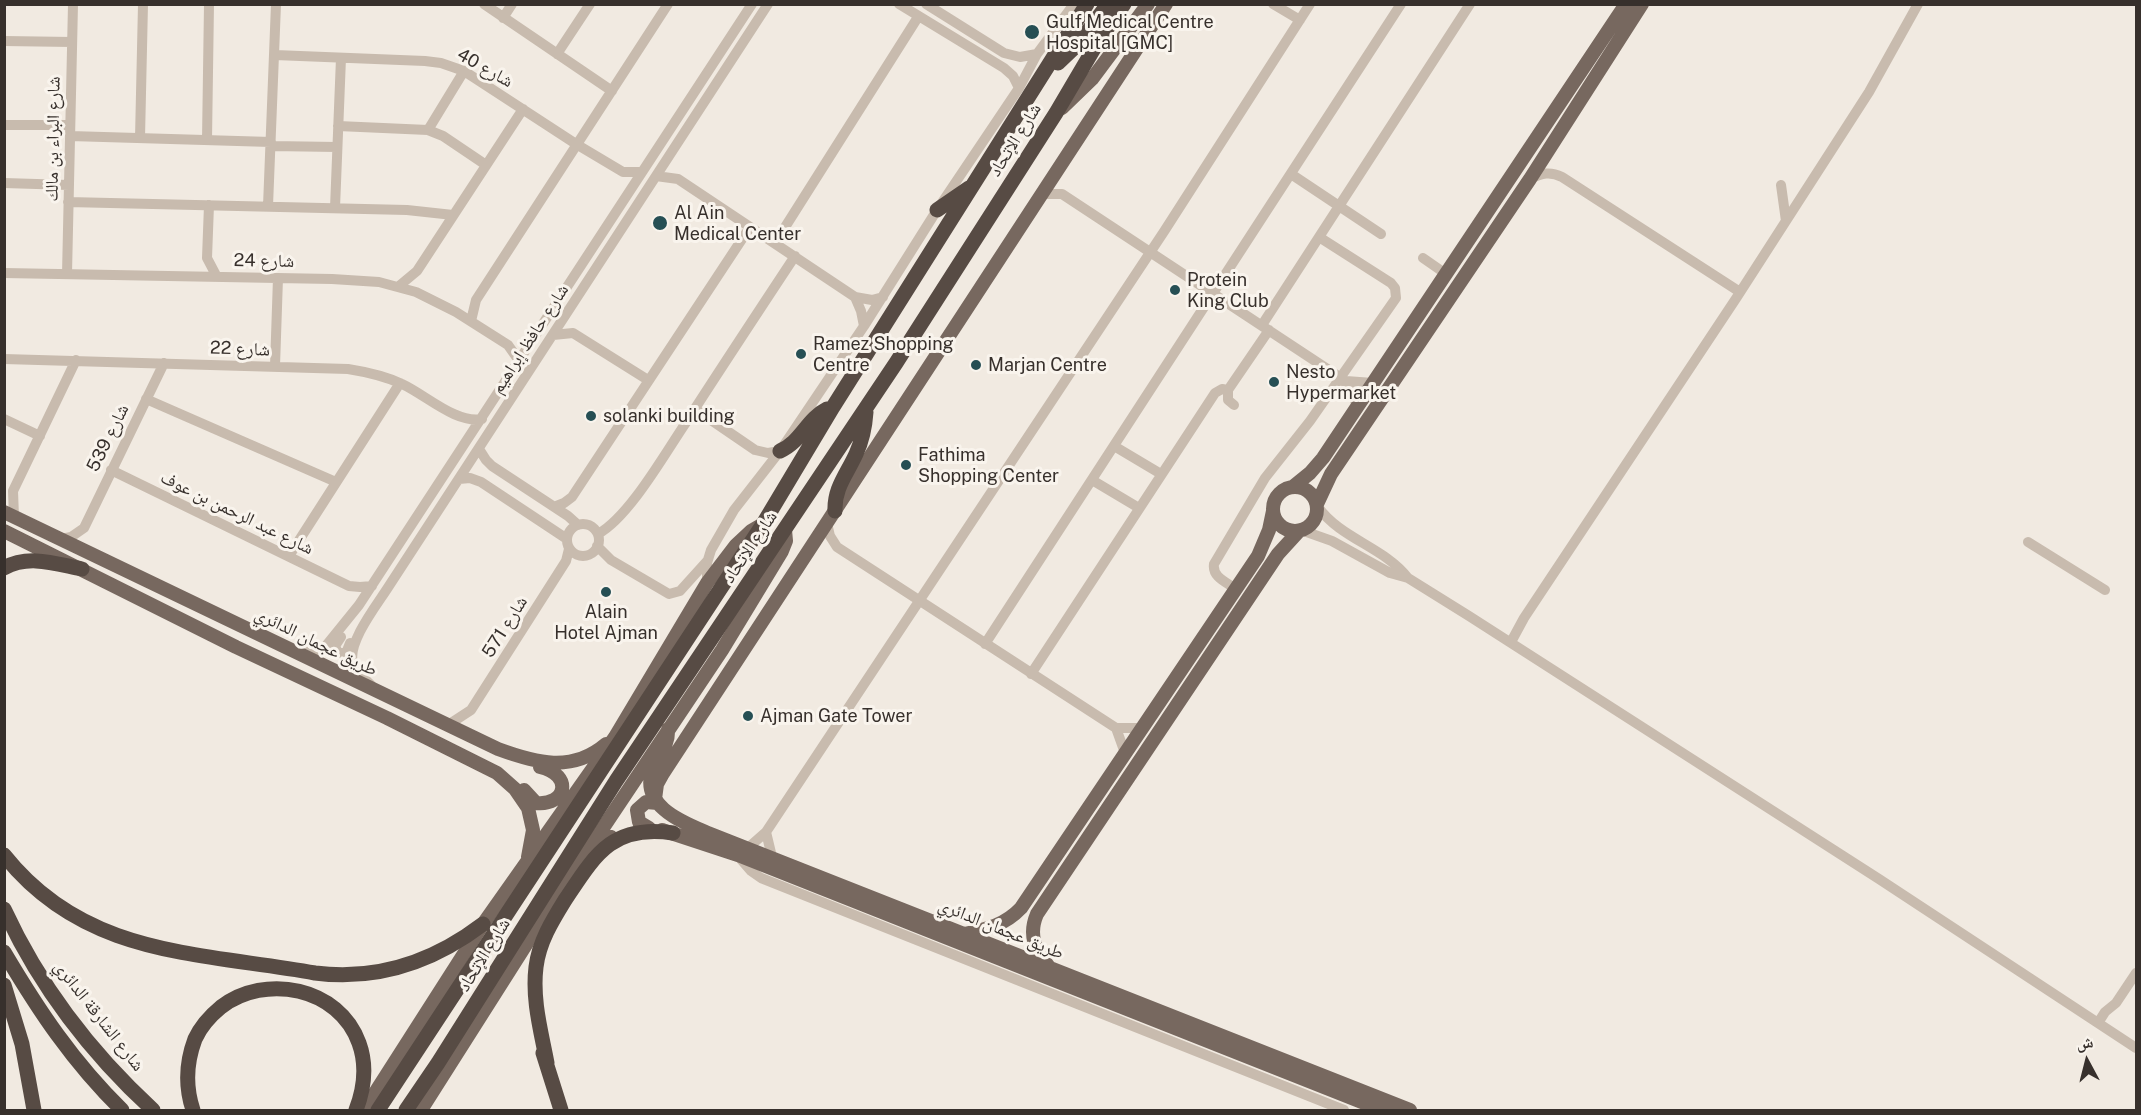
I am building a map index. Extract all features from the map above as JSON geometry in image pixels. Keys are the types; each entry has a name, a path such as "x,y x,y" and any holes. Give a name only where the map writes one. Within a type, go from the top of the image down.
{"highway":[{"name":"شارع الإتحاد","path":"378,1110 763,524 833,406 975,185 1087,4"},
{"path":"1045,74 1079,42 1108,4"},
{"name":"شارع الإتحاد","path":"406,1110 616,781 867,407 1124,4"},
{"path":"937,210 975,185"},
{"path":"780,451 797,441 819,414 833,406"},
{"path":"831,517 839,484 861,441 867,407"},
{"path":"4,568 18,562 36,560 82,569"},
{"path":"547,1063 536,1008 535,987 536,965 546,933 586,868 600,851 622,837 635,833 648,831 674,833"},
{"path":"4,855 53,903 76,918 110,934 149,946 315,973 352,975 399,968 445,950 483,924"},
{"name":"شارع الشارقة الدائري","path":"4,909 36,969 73,1022 106,1062 153,1110"},
{"path":"548,910 534,944 528,981 531,1017 561,1110"},
{"path":"4,952 55,1033 88,1075 122,1110"},
{"path":"4,985 22,1044 34,1110"},
{"path":"193,1110 188,1089 187,1069 190,1051 199,1031 213,1014 229,1001 249,992 267,988 283,988 314,996 340,1014 351,1027 359,1042 363,1060 362,1087 356,1110"}],"main road":[{"path":"1056,113 1083,88 1148,4"},
{"path":"656,801 657,784 662,775 1166,4"},
{"path":"965,934 996,926 1016,913 1263,548 1276,496 1284,489 1294,486 1323,458 1626,4"},
{"path":"1051,968 1034,945 1032,932 1034,920 1278,554 1315,519 1318,505 1331,474 1530,179 1642,4"},
{"path":"1101,66 1135,52"},
{"path":"1294,486 1309,491 1318,505"},
{"path":"1273,511 1276,521 1284,528 1300,531"},
{"name":"طريق عجمان الدائري","path":"9,514 498,748 537,762 561,764 587,756 615,737"},
{"path":"364,1110 483,924 615,737 707,583 736,545 751,531 763,524"},
{"path":"421,1110 548,910 722,650 782,551 786,541 785,530"},
{"name":"طريق عجمان الدائري","path":"4,531 236,647 477,762 505,779 524,800 530,815 533,830 527,864"},
{"path":"722,650 744,640 757,630"},
{"path":"656,801 652,789 652,774 667,743 668,729"},
{"path":"477,762 488,764 509,775 521,786 528,797 536,802 548,803 559,796 561,783 555,772 520,761 498,748"},
{"path":"649,828 639,822 637,810 646,802 656,801"},
{"name":"طريق عجمان الدائري","path":"656,801 669,814 743,851 1382,1110"},
{"path":"1081,847 1076,835 1086,819 1087,810"},
{"name":"طريق عجمان الدائري","path":"586,854 622,832 649,828 772,857 1410,1110"}],"street":[{"name":"شارع البراء بن مالك","path":"67,274 73,4"},
{"path":"140,138 143,4"},
{"path":"207,140 209,4"},
{"path":"268,206 276,4"},
{"path":"484,4 612,91"},
{"path":"503,18 512,4"},
{"path":"557,54 590,4"},
{"path":"471,321 476,300 668,4"},
{"name":"شارع حافظ إبراهيم","path":"378,692 358,671 352,658 355,641 768,4"},
{"path":"899,4 992,60 1013,76 1019,88"},
{"path":"926,4 1009,55 1020,57 1037,54"},
{"path":"707,583 708,560 714,543 734,510 780,451 864,326 937,210 1019,88 1037,54 1074,4"},
{"path":"1273,4 1300,20"},
{"path":"1310,4 1151,252 766,832 743,851 751,871 761,878 1344,1110"},
{"path":"985,644 1401,4"},
{"path":"1234,405 1228,400 1228,390 1319,237 1470,4"},
{"path":"1507,640 1524,618 1786,221 1869,92 1918,4"},
{"name":"شارع حافظ إبراهيم","path":"293,651 314,651 325,647 352,616 520,362 750,6"},
{"path":"775,243 918,17"},
{"path":"4,41 72,42"},
{"path":"992,60 1000,56 999,50"},
{"name":"شارع 40","path":"275,55 433,61 464,71 623,172"},
{"path":"335,208 341,58"},
{"path":"428,130 464,71"},
{"path":"399,286 417,271 523,109"},
{"path":"4,125 140,138 337,147"},
{"path":"338,126 428,130 443,136 486,165"},
{"path":"669,156 670,168 678,179"},
{"path":"630,192 623,172 642,172"},
{"path":"1530,179 1542,173 1562,177 1740,292"},
{"path":"1292,174 1381,234"},
{"path":"1054,175 1062,194"},
{"path":"656,176 678,179 855,297 872,300 883,297"},
{"path":"4,183 69,186"},
{"path":"1781,185 1786,221"},
{"path":"1042,194 1062,194 1266,327 1343,380 1353,390 1357,407"},
{"path":"68,202 422,210 453,215"},
{"path":"208,205 207,258 217,277"},
{"path":"568,516 572,497 750,227"},
{"path":"1236,589 1216,574 1213,570 1214,564 1265,478 1343,380 1394,301 1396,292 1391,283 1319,237"},
{"path":"598,534 613,524 628,507 795,256"},
{"path":"195,276 207,258"},
{"path":"1423,258 1446,274"},
{"path":"416,292 417,271"},
{"name":"شارع 24","path":"4,273 353,279 399,286 416,292 471,321 508,345 520,362"},
{"path":"275,366 278,278"},
{"path":"855,297 864,326"},
{"path":"456,312 476,300"},
{"path":"566,314 573,333 648,381"},
{"path":"553,335 573,333"},
{"path":"508,345 531,344"},
{"name":"شارع 22","path":"4,358 364,371 400,383 463,419 482,419"},
{"path":"9,514 9,494 76,360"},
{"name":"شارع 539","path":"84,528 164,363"},
{"path":"1343,380 1373,382"},
{"path":"289,556 400,383"},
{"path":"1031,674 1215,393 1222,389 1228,390"},
{"path":"146,399 336,482"},
{"path":"695,409 755,450 768,453 780,451"},
{"path":"4,419 40,436"},
{"path":"463,419 470,438"},
{"path":"1114,446 1161,474"},
{"path":"479,449 492,466 578,525"},
{"path":"755,450 764,470"},
{"path":"480,483 481,470 486,466 492,466"},
{"name":"شارع عبد الرحمن بن عوف","path":"111,470 349,586 372,585"},
{"path":"459,479 470,478 480,483 581,556 591,554 597,546 598,534 592,527 585,524 578,525 570,530 571,547"},
{"path":"1092,480 1139,508"},
{"path":"554,507 572,497"},
{"path":"1318,505 1334,525 1393,563 1408,578 1879,879 2136,1048"},
{"path":"831,517 830,536 837,547 1116,728 1142,728"},
{"path":"60,539 71,537 84,528"},
{"path":"84,528 89,553"},
{"path":"1300,531 1332,542 1390,573 1408,578"},
{"path":"2028,542 2105,590"},
{"path":"597,546 611,560 669,594 680,591 708,560"},
{"name":"شارع 571","path":"448,725 471,710 566,561 571,547"},
{"path":"810,548 837,547"},
{"path":"349,586 359,605"},
{"path":"352,616 335,646 336,652 341,654 348,651 353,635 371,615"},
{"path":"470,735 471,710"},
{"path":"1116,728 1125,753"},
{"path":"766,832 772,857"},
{"path":"2102,1026 2136,973"}],"place":[{"name":"Gulf Medical Centre Hospital [GMC]","path":"1032,32"},
{"name":"Al Ain Medical Center","path":"660,223"},
{"name":"Protein King Club","path":"1175,290"},
{"name":"Ramez Shopping Centre","path":"801,354"},
{"name":"Marjan Centre","path":"976,365"},
{"name":"Nesto Hypermarket","path":"1274,382"},
{"name":"solanki building","path":"591,416"},
{"name":"Fathima Shopping Center","path":"906,465"},
{"name":"Alain Hotel Ajman","path":"606,592"},
{"name":"Ajman Gate Tower","path":"748,716"}]}
